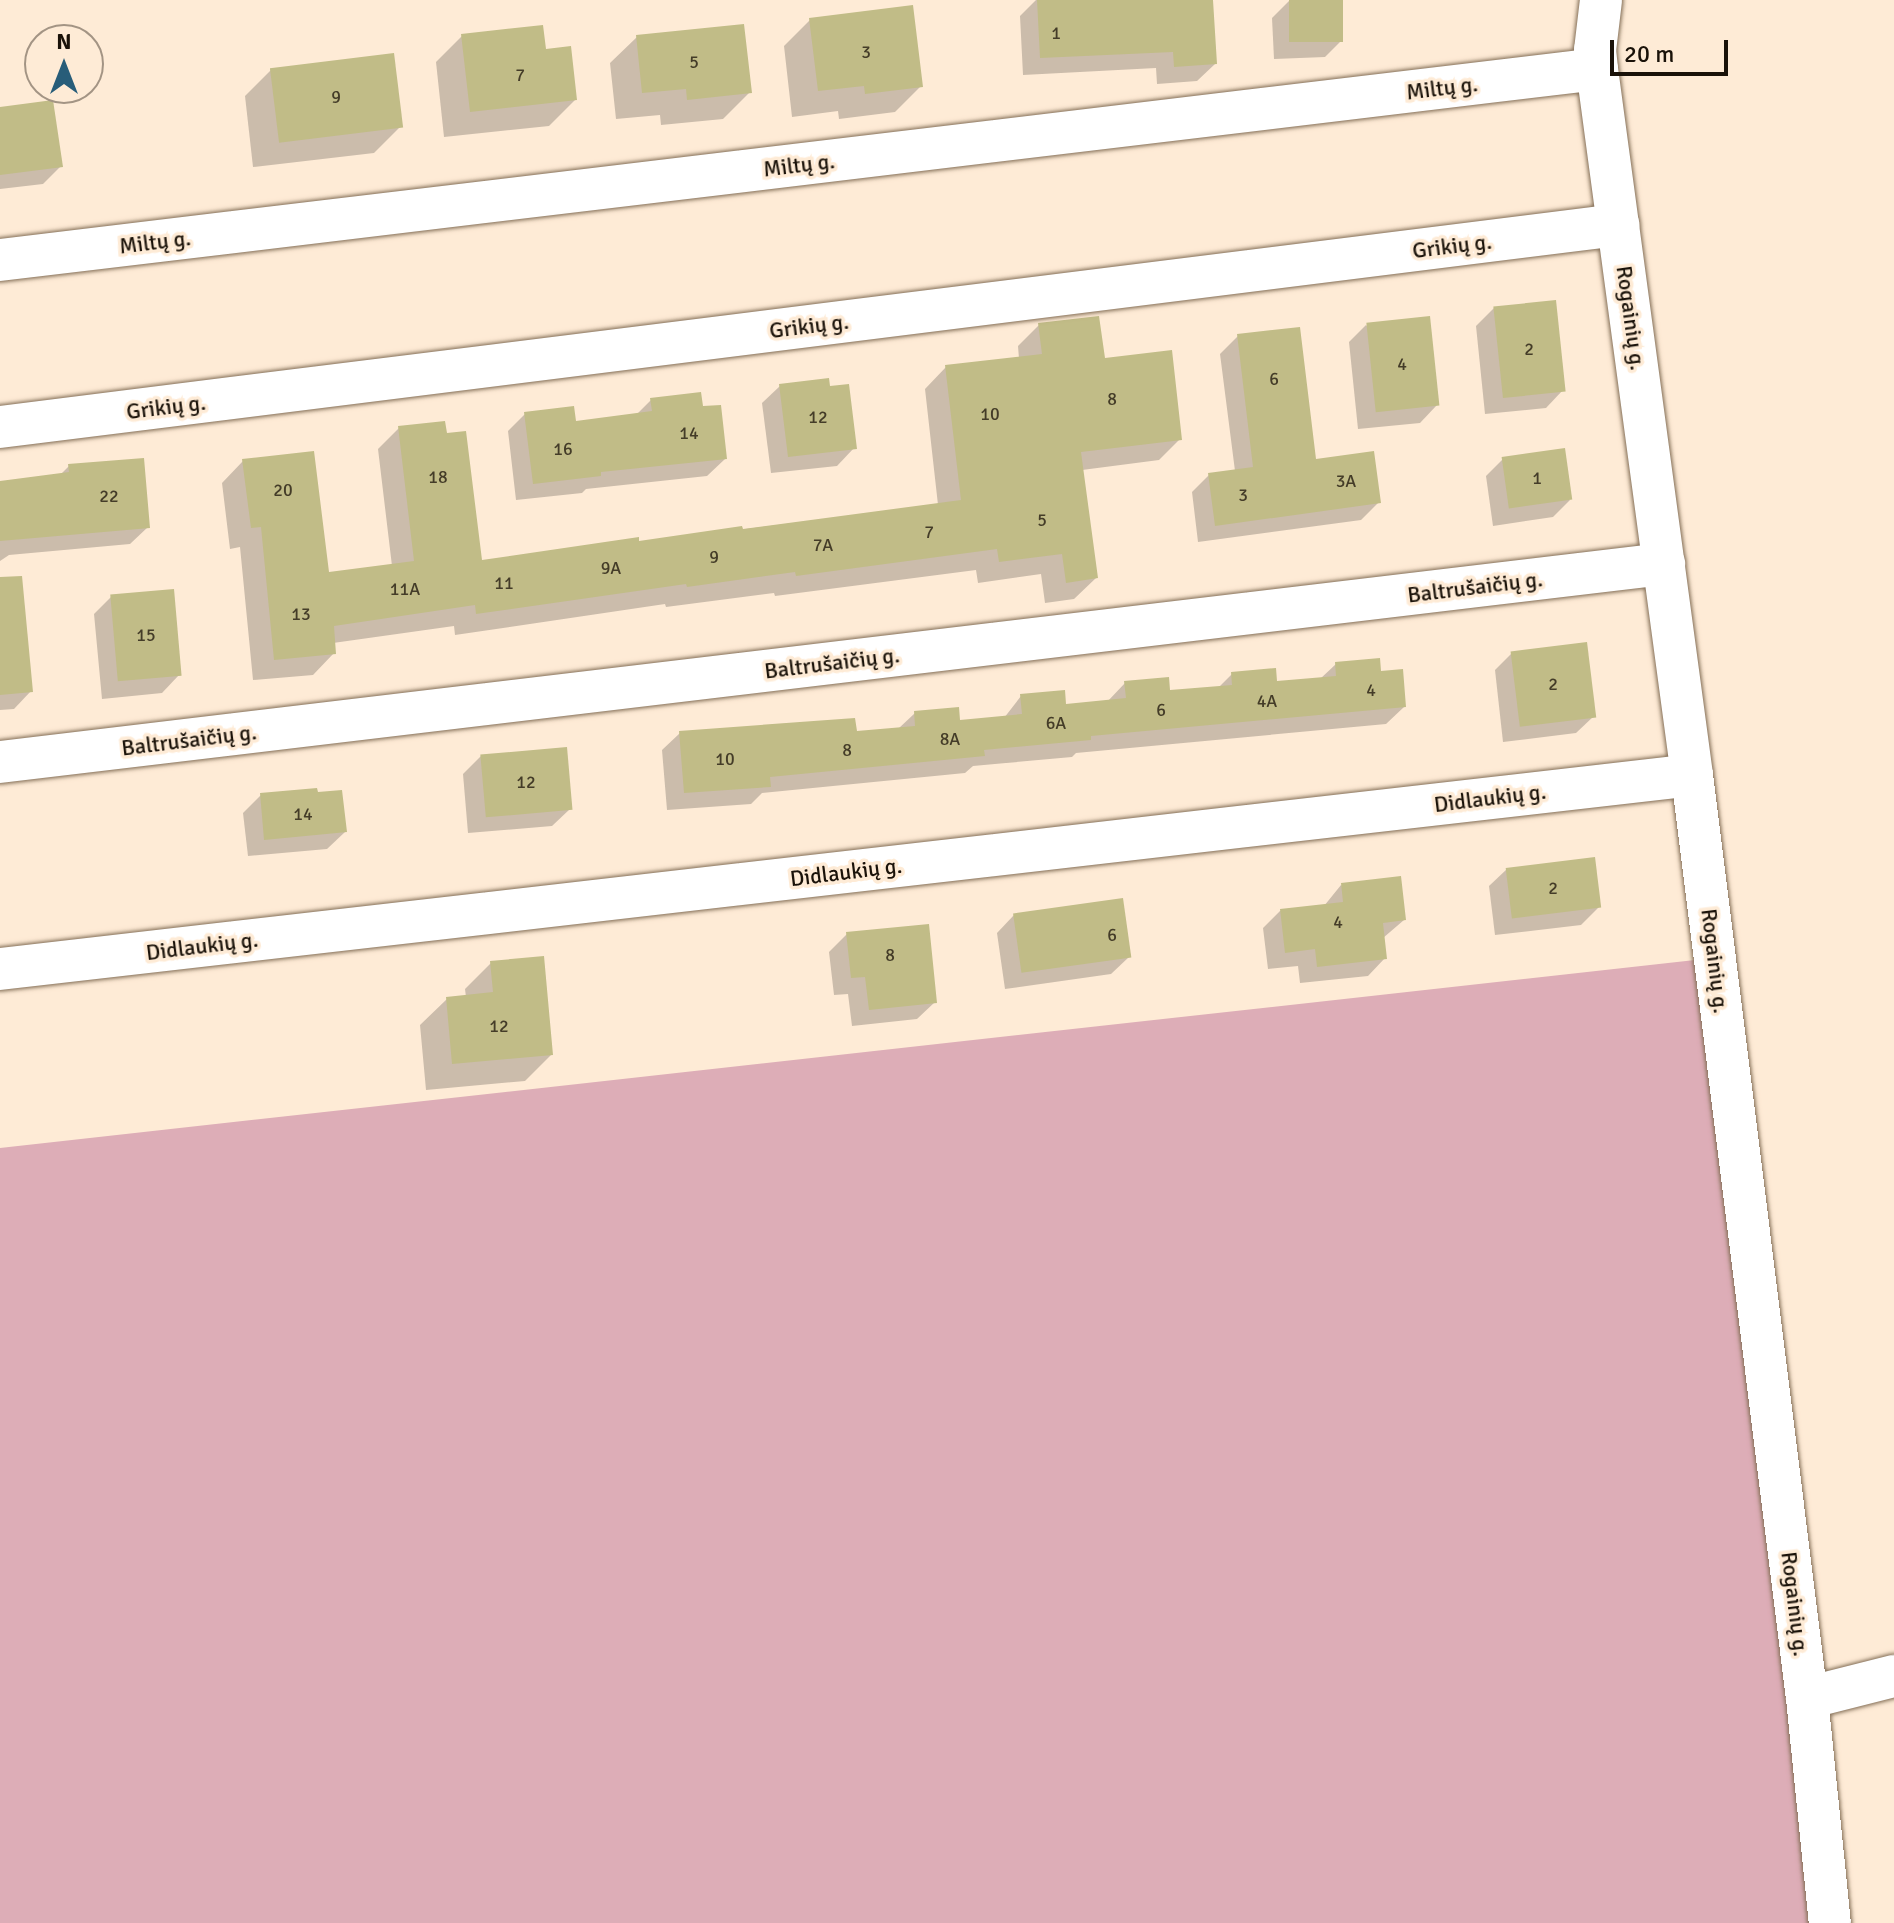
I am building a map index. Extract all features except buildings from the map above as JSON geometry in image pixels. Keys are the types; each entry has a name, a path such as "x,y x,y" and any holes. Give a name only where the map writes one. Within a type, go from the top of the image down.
{"street":[{"name":"Rogainių g.","path":"1601,0 1596,36 1597,69 1692,775 1807,1698 1830,1923"},
{"name":"Miltų g.","path":"0,260 1597,69"},
{"name":"Grikių g.","path":"0,427 1618,225"},
{"name":"Baltrušaičių g.","path":"0,762 1664,564"},
{"name":"Didlaukių g.","path":"0,969 1692,775"},
{"path":"1807,1698 1894,1676"}],"shaded area":[{"path":"1695,960 1818,1923 0,1923 0,1148"}]}
